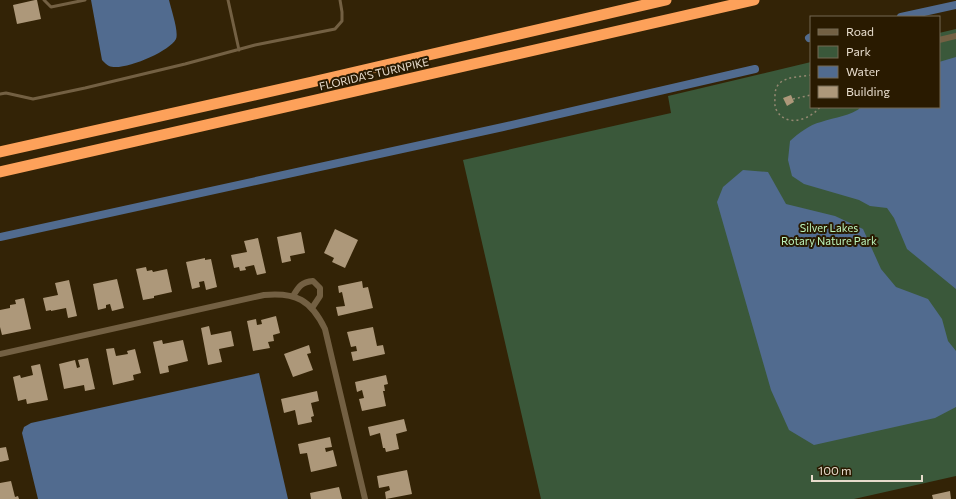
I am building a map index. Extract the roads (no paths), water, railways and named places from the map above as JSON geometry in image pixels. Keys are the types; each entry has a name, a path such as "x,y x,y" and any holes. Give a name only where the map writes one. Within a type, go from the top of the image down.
{"highway":[{"name":"FLORIDA'S TURNPIKE","path":"0,152 666,0"},
{"name":"FLORIDA'S TURNPIKE","path":"2,172 754,0"}],"street":[{"path":"940,40 956,36"},
{"path":"293,296 298,287 306,282 313,281 320,288 320,296 312,308"},
{"path":"0,354 264,295 279,293 293,296 305,302 312,308 320,318 325,329 364,499"}],"lane":[{"path":"44,0 51,7 85,0"},
{"path":"228,0 239,50"},
{"path":"0,94 6,93 33,99 334,29 342,21 340,0"}],"water":[{"path":"91,0 169,0 176,26 176,39 164,50 145,60 124,66 109,66 102,60"},
{"path":"956,57 956,289 907,249 894,218 887,208 870,206 859,200 804,184 792,176 788,160 790,141 801,132 817,123 848,114 860,108 940,108 940,62"},
{"path":"743,170 768,172 786,204 835,216 863,229 881,269 896,287 928,299 942,319 948,341 956,351 956,407 935,418 814,445 789,430 771,390 717,202 723,187"},
{"path":"259,373 288,499 38,499 22,433 24,427 31,423"}],"waterway":[{"path":"906,16 956,5"},
{"path":"0,237 503,127 755,69"}],"park label":[{"name":"Silver Lakes Rotary Nature Park","path":"829,234"}]}
